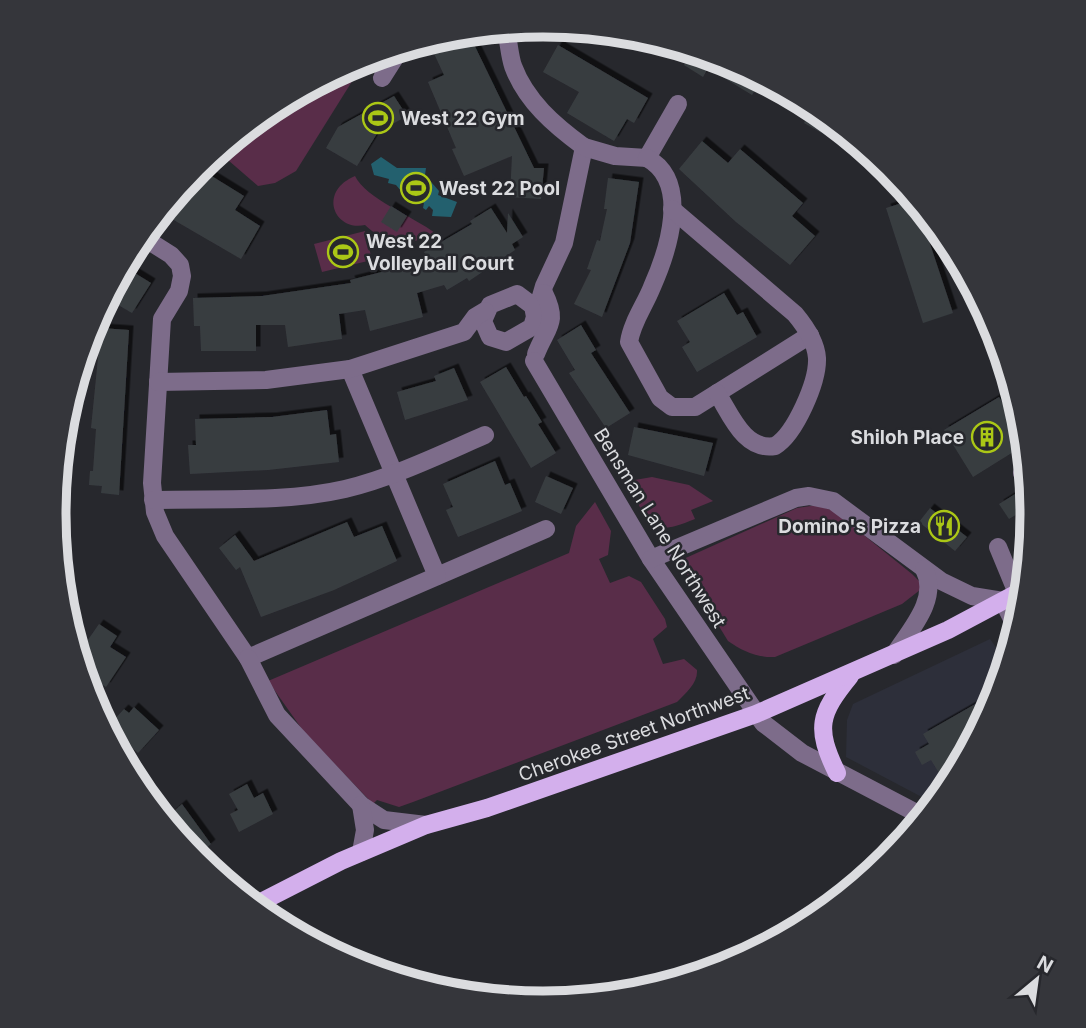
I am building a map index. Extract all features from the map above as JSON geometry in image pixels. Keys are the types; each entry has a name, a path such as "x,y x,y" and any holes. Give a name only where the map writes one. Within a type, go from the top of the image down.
{"main road":[{"name":"Cherokee Street Northwest","path":"263,901 361,852 426,825 498,805 756,714 850,676 1013,595"},
{"path":"837,773 825,746 822,723 828,705 850,676"}],"street":[{"path":"507,38 513,66 524,88 546,118 584,147 615,156 647,158 667,177 672,209 653,287 630,332 631,349 660,398 672,407 695,407 810,335"},
{"path":"382,78 393,61"},
{"path":"647,158 678,104"},
{"path":"498,340 534,322 544,290 565,243 584,147"},
{"path":"672,209 775,295 810,335 817,357 816,370 796,425 785,440 767,447 751,441 717,393"},
{"path":"151,242 180,265 182,276 179,291 162,319 153,500 165,536 248,658 277,715 361,805 384,820 426,825"},
{"path":"464,332 475,317 508,296 536,286 544,290 553,319 535,358"},
{"path":"517,294 533,306 535,358"},
{"path":"485,311 482,321 498,340"},
{"path":"158,382 266,380 350,369 464,332 498,340 535,358"},
{"name":"Bensman Lane Northwest","path":"535,358 650,559 756,714 787,743 837,773 916,813"},
{"path":"350,369 437,576"},
{"path":"153,500 276,496 342,489 394,475 485,435"},
{"path":"650,559 796,498 808,496 833,501 924,569 972,596 1013,594"},
{"path":"248,658 546,529"},
{"path":"998,547 1014,590"},
{"path":"894,654 927,600 929,580 924,569"},
{"path":"361,805 365,830 361,852"}],"shaded area":[{"path":"356,75 296,171 275,183 258,186 225,158 278,117"},
{"path":"355,176 369,192 435,233 415,241 398,243 383,238 365,225 345,223 334,209 334,200 336,191 343,183"},
{"name":"West 22 Volleyball Court","path":"365,231 372,260 322,272 314,244"},
{"path":"652,477 689,485 713,501 691,510 695,519 667,528 659,527 647,518 627,485 629,481"},
{"path":"595,502 611,531 608,555 599,559 610,583 629,576 641,582 665,619 667,627 653,639 663,664 684,659 697,670 691,688 677,702 413,802 399,807 377,800 373,804 304,732 268,681 569,553 576,526"},
{"path":"817,505 834,511 912,574 920,582 920,590 902,604 775,657 756,655 739,648 728,641 679,561 797,508"},
{"path":"990,639 1000,652 971,725 926,799 846,757 847,720 853,704"}],"water":[{"name":"West 22 Pool","path":"381,157 397,168 426,168 425,175 439,191 438,195 457,202 451,217 432,216 433,210 429,206 426,210 423,208 424,203 407,198 396,185 388,183 389,179 374,175 371,164"}],"building":[{"path":"473,42 534,168 544,168 541,199 510,197 512,156 464,176 452,149 456,148 428,82 444,75 432,50"},
{"path":"558,45 648,98 634,123 627,119 614,141 567,113 579,92 543,72"},
{"path":"688,59 757,87 752,95 708,68 703,77 684,65"},
{"path":"394,96 407,116 378,132 357,166 326,148 338,127"},
{"path":"808,117 852,150 804,123"},
{"path":"702,141 728,163 740,149 803,203 792,216 815,236 790,265 736,222 679,169"},
{"path":"209,174 244,196 235,210 260,226 241,259 169,217"},
{"path":"608,178 639,182 630,243 602,317 574,304 591,270 587,269 597,240 600,241 607,209 604,209"},
{"path":"905,202 924,226 953,313 923,323 886,208"},
{"path":"391,206 407,216 397,232 381,222"},
{"path":"491,208 507,233 508,213 523,237 512,244 515,250 469,281 467,278 447,290 444,285 417,293 423,317 370,331 365,310 339,314 342,339 288,347 285,325 256,325 256,351 201,351 200,326 194,326 193,298 262,296 351,283 350,280 429,260 424,252 472,224 470,221"},
{"path":"132,271 151,283 132,313 115,303"},
{"path":"724,293 737,315 743,312 757,337 697,372 682,347 690,342 677,321"},
{"path":"581,325 596,350 591,353 630,413 606,428 569,373 575,370 557,340"},
{"path":"103,328 129,330 119,495 101,493 102,486 89,485 90,471 93,471 96,429 91,428 102,331"},
{"path":"506,367 542,422 538,424 556,453 531,468 480,382"},
{"path":"454,368 468,400 405,420 397,392 436,381 434,376"},
{"name":"Shiloh Place","path":"999,397 1004,405 1007,403 1016,450 973,477 944,430"},
{"path":"327,410 330,435 336,434 339,462 268,470 190,474 188,445 196,445 195,419 272,417"},
{"path":"634,427 713,443 704,476 628,455"},
{"path":"495,461 505,485 510,483 522,511 458,537 446,510 453,507 443,484"},
{"path":"546,476 573,488 561,514 535,502"},
{"path":"1019,491 1020,512 1009,519 999,504"},
{"path":"930,508 967,537 955,551 919,522"},
{"path":"347,522 354,537 382,526 397,561 334,590 261,617 240,567 236,570 219,548 235,535 254,561"},
{"path":"99,624 117,636 110,647 126,657 106,687 96,680 84,645"},
{"path":"983,700 956,753 946,769 939,773 931,760 922,765 915,752 929,744 923,734"},
{"path":"134,707 159,730 138,753 123,739 113,721 124,709 129,713"},
{"path":"247,784 254,798 263,793 273,814 239,832 230,814 238,810 229,794"},
{"path":"182,804 211,844 205,850 171,814"}],"place":[{"name":"West 22 Gym","path":"378,118"},
{"name":"West 22 Pool","path":"416,188"},
{"name":"West 22 Volleyball Court","path":"343,252"},
{"name":"Shiloh Place","path":"987,437"},
{"name":"Domino's Pizza","path":"944,526"}]}
